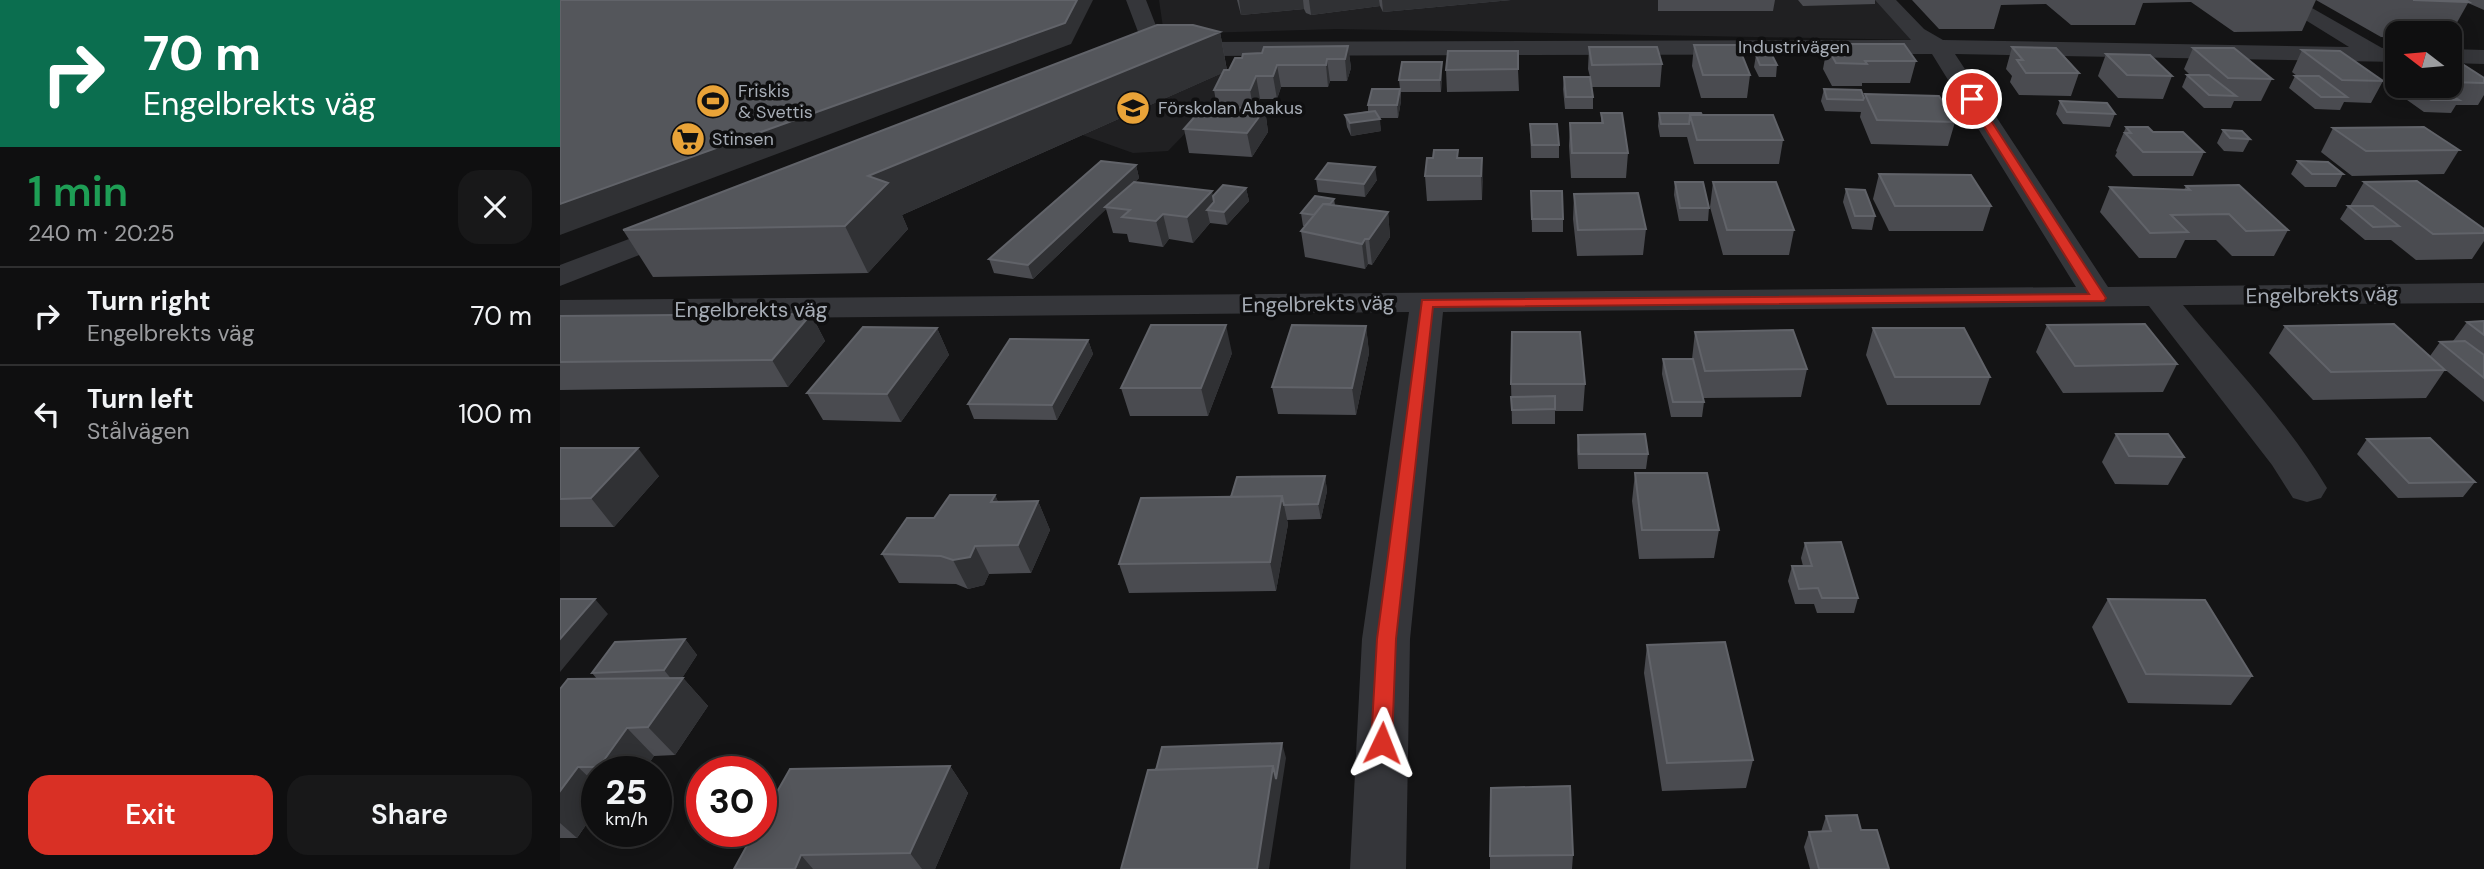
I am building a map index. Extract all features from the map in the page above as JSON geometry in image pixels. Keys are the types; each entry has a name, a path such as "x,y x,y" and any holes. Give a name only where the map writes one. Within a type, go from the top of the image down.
{"street":[{"name":"Industrivägen","path":"1136,0 1151,40 1166,46 1195,49 1939,47 2385,55"},
{"path":"1885,0 1916,34 1939,47 2099,298"},
{"path":"2283,0 2385,53"},
{"path":"2462,56 2484,57"},
{"path":"560,276 705,219"},
{"name":"Engelbrekts väg","path":"560,310 2160,298 2484,293"},
{"path":"2160,298 2286,456 2307,488"},
{"path":"1378,869 1386,639 1426,303"}],"shaded area":[{"path":"1159,0 1878,0 1917,40 1337,29 1164,34"},
{"name":"Förskolan Abakus","path":"1166,64 1243,74 1168,151 1133,153 1035,118"}],"building":[{"name":"Stinsen","path":"560,0 1077,0 1065,23 560,204"},
{"path":"2413,0 2466,0 2469,2"},
{"path":"1157,25 1193,25 1220,32 868,176 888,183 845,226 623,230"},
{"path":"1850,44 1904,44 1916,61 1836,63 1827,47 1851,48"},
{"path":"1694,45 1738,45 1750,75 1703,75"},
{"path":"1348,46 1345,59 1327,59 1326,65 1277,65 1273,76 1256,76 1250,90 1214,90 1224,70 1229,70 1235,58 1242,58 1243,54 1262,53 1264,47"},
{"path":"1589,47 1657,47 1662,64 1592,65"},
{"path":"2012,47 2056,48 2079,73 2026,73 2017,60 2023,60"},
{"path":"2193,48 2234,48 2272,79 2228,78"},
{"path":"2302,50 2340,51 2383,81 2342,80"},
{"path":"1448,51 1518,51 1518,69 1446,70"},
{"path":"2106,54 2150,55 2172,76 2127,75"},
{"path":"1756,55 1772,55 1777,65 1760,65"},
{"path":"1402,62 1442,62 1440,80 1399,80"},
{"path":"2462,64 2484,78 2484,83 2462,82"},
{"path":"2187,75 2209,75 2236,96 2209,95"},
{"path":"2295,76 2319,76 2347,97 2321,97"},
{"path":"1564,77 1590,77 1593,97 1566,97"},
{"path":"1372,89 1400,89 1397,105 1368,105"},
{"path":"1824,89 1861,90 1864,98 1827,99"},
{"path":"1865,94 1939,96 1955,122 1877,120"},
{"path":"2428,98 2459,100 2431,100"},
{"path":"2060,101 2107,103 2115,114 2067,112"},
{"path":"1204,106 1265,109 1247,133 1184,129"},
{"path":"1375,111 1380,119 1350,123 1345,115"},
{"path":"1601,113 1622,113 1628,153 1572,153 1570,123 1603,123"},
{"path":"1659,113 1702,115 1690,115 1689,124 1661,124"},
{"path":"1690,115 1773,115 1783,140 1697,140"},
{"path":"1530,124 1557,124 1559,145 1532,145"},
{"path":"2126,127 2148,127 2153,132 2183,132 2204,152 2143,152 2125,133 2131,133"},
{"path":"2424,127 2459,150 2366,151 2333,128"},
{"path":"2223,130 2242,131 2250,139 2230,138"},
{"path":"1434,150 1458,150 1457,158 1482,158 1481,176 1425,176 1427,158 1433,158"},
{"path":"1101,161 1136,165 1028,265 989,259"},
{"path":"2298,161 2328,162 2343,174 2312,174"},
{"path":"1328,163 1375,167 1364,184 1316,179"},
{"path":"1879,174 1971,175 1991,206 1895,206"},
{"path":"2417,181 2484,229 2484,233 2433,234 2364,182"},
{"path":"1134,182 1212,191 1187,217 1163,214 1156,221 1122,217 1130,210 1105,207"},
{"path":"1675,182 1703,182 1709,208 1680,208"},
{"path":"1713,182 1776,182 1794,230 1727,230"},
{"path":"1223,185 1246,188 1224,212 1207,210 1214,202 1213,196"},
{"path":"2239,185 2288,230 2246,231 2229,214 2171,215 2188,232 2150,233 2110,187 2190,190 2186,186"},
{"path":"1846,189 1865,190 1875,216 1855,216"},
{"path":"1531,191 1562,191 1563,219 1532,219"},
{"path":"1638,193 1646,229 1578,230 1574,194"},
{"path":"1315,196 1334,199 1330,204 1323,204 1314,215 1301,213"},
{"path":"1323,204 1388,212 1369,239 1365,239 1362,244 1301,231"},
{"path":"2348,206 2373,206 2399,226 2373,227"},
{"path":"811,314 772,360 560,362 560,316"},
{"path":"2484,321 2484,335 2467,322"},
{"path":"2145,324 2177,364 2075,366 2047,325"},
{"path":"2394,324 2445,370 2331,372 2285,326"},
{"path":"1151,325 1226,325 1201,388 1121,388"},
{"path":"1292,325 1366,326 1352,388 1272,387"},
{"path":"863,327 937,328 887,394 807,393"},
{"path":"1873,328 1964,328 1990,377 1895,377"},
{"path":"1793,330 1807,369 1705,371 1695,332"},
{"path":"1512,332 1580,332 1585,384 1511,384"},
{"path":"1010,339 1088,340 1052,405 968,404"},
{"path":"2465,341 2484,355 2484,378 2440,342"},
{"path":"1663,359 1693,359 1704,402 1673,402"},
{"path":"1555,396 1555,409 1512,410 1511,397"},
{"path":"1645,434 1648,454 1579,454 1578,435"},
{"path":"2116,434 2168,434 2184,457 2129,456"},
{"path":"2430,438 2475,482 2409,483 2367,439"},
{"path":"560,448 638,448 591,498 560,499"},
{"path":"1635,473 1707,473 1719,530 1642,530"},
{"path":"1325,476 1318,504 1284,505 1282,496 1231,497 1237,477"},
{"path":"950,495 995,495 991,502 1038,501 1018,545 975,546 970,557 953,560 941,556 882,554 907,518 934,518"},
{"path":"1282,496 1270,562 1119,564 1141,498"},
{"path":"1841,542 1858,598 1822,598 1818,588 1799,589 1792,566 1812,566 1805,543"},
{"path":"560,599 595,599 560,639"},
{"path":"2108,599 2205,600 2252,676 2146,674"},
{"path":"685,639 664,670 592,673 615,642"},
{"path":"1725,642 1753,760 1667,763 1647,645"},
{"path":"683,678 648,727 627,728 607,756 581,756 581,767 578,767 560,791 560,689 568,679"},
{"path":"1282,743 1276,779 1273,766 1156,770 1162,747"},
{"path":"950,766 910,853 801,855 795,869 734,869 746,847 777,847 777,792 790,769"},
{"path":"1273,766 1257,869 1121,869 1148,770"},
{"path":"1570,786 1573,855 1490,856 1491,788"},
{"path":"1857,815 1861,830 1877,830 1889,869 1819,869 1809,832 1831,831 1826,816"}],"place":[{"name":"Friskis & Svettis","path":"713,101"},
{"name":"Förskolan Abakus","path":"1133,108"},
{"name":"Stinsen","path":"688,139"}],"route":[{"path":"1382,743 1386,639 1426,303 2099,298 1972,99"}]}
